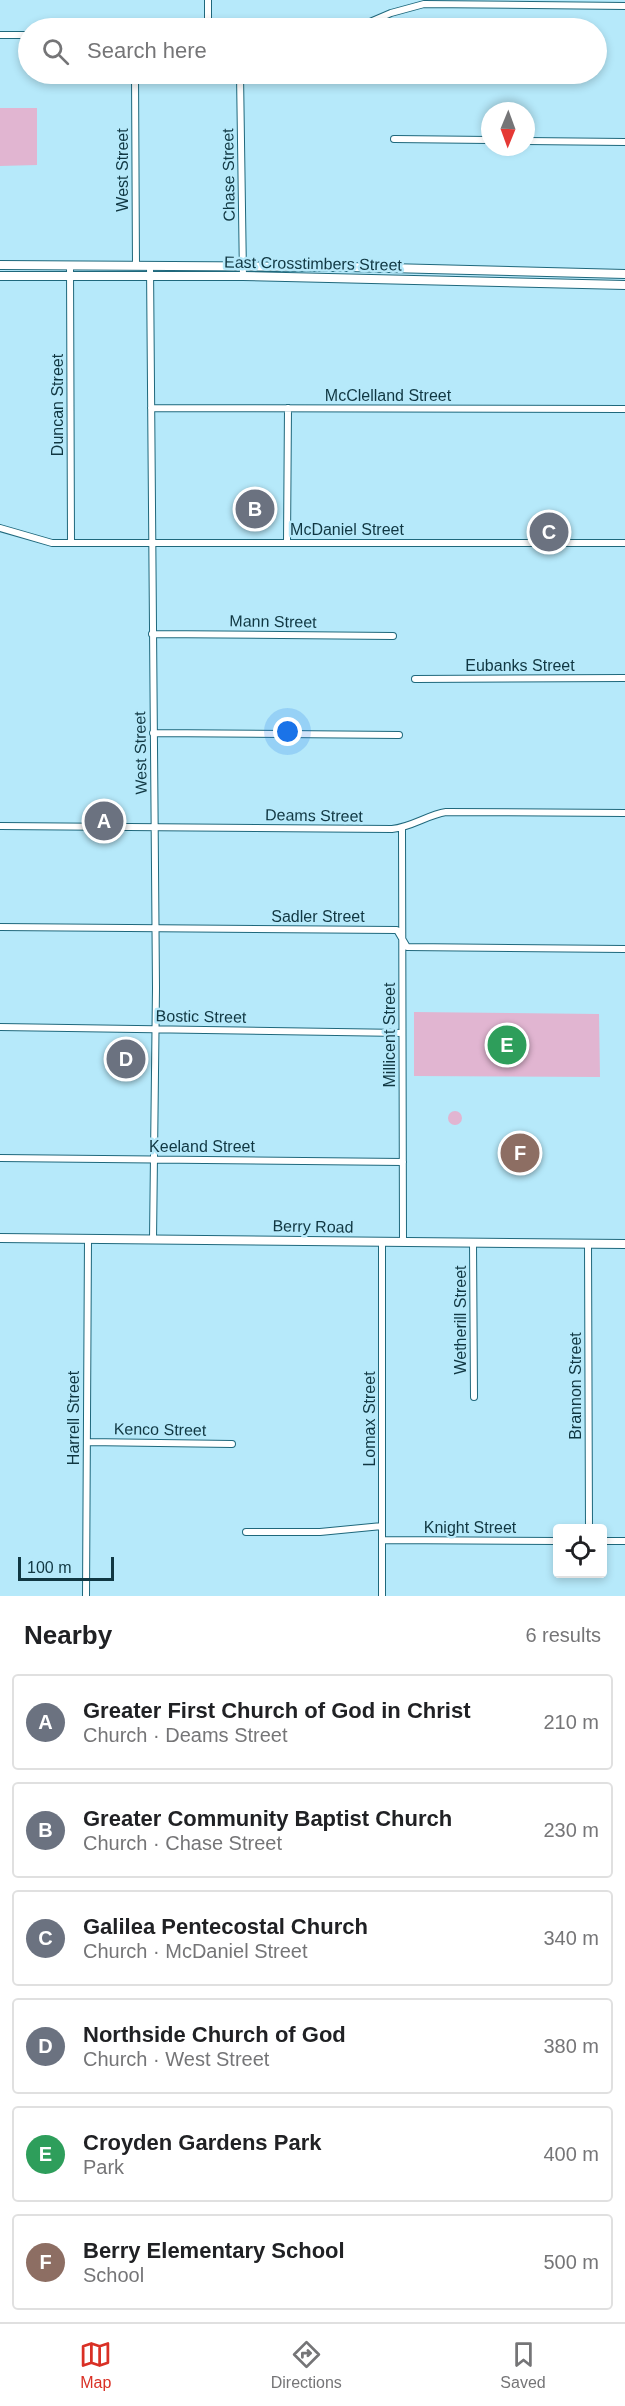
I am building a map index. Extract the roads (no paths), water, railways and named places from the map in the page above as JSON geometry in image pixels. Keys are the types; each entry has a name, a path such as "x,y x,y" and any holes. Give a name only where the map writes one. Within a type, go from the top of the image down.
{"main road":[{"name":"East Crosstimbers Street","path":"0,265 354,267 625,274"},
{"path":"13,266 13,276"},
{"path":"354,267 354,279"},
{"path":"465,282 466,269"},
{"path":"588,285 589,273"},
{"name":"East Crosstimbers Street","path":"0,276 243,276 625,285"},
{"name":"Berry Road","path":"0,1238 625,1244"}],"street":[{"path":"208,0 208,18"},
{"path":"379,18 424,4 625,6"},
{"path":"0,35 18,35"},
{"name":"West Street","path":"135,84 136,266"},
{"name":"Chase Street","path":"240,84 243,276"},
{"path":"394,139 481,140"},
{"path":"535,141 625,142"},
{"name":"Duncan Street","path":"70,266 71,543"},
{"name":"West Street","path":"150,266 155,827 153,1240"},
{"name":"McClelland Street","path":"151,408 625,409"},
{"path":"287,542 288,408"},
{"name":"McDaniel Street","path":"0,528 52,543 625,543"},
{"name":"Mann Street","path":"152,634 393,636"},
{"name":"Eubanks Street","path":"415,679 625,678"},
{"path":"153,733 399,735"},
{"name":"Deams Street","path":"0,826 402,828 434,814 446,812 625,813"},
{"name":"Millicent Street","path":"402,828 403,1242"},
{"name":"Sadler Street","path":"0,927 397,930 407,947 625,949"},
{"name":"Bostic Street","path":"0,1028 402,1033"},
{"name":"Keeland Street","path":"0,1158 403,1162"},
{"name":"Harrell Street","path":"87,1596 88,1239"},
{"name":"Lomax Street","path":"382,1242 382,1596"},
{"name":"Wetherill Street","path":"473,1242 474,1397"},
{"name":"Brannon Street","path":"588,1243 589,1524"},
{"name":"Kenco Street","path":"87,1442 232,1444"},
{"path":"246,1532 320,1532 382,1526"},
{"name":"Knight Street","path":"382,1540 553,1541"},
{"path":"607,1541 625,1541"}],"place":[{"name":"Greater Community Baptist Church","path":"255,509"},
{"name":"Galilea Pentecostal Church","path":"549,532"},
{"name":"Greater First Church of God in Christ","path":"104,821"},
{"name":"Croyden Gardens Park","path":"507,1045"},
{"name":"Northside Church of God","path":"126,1059"},
{"name":"Berry Elementary School","path":"520,1153"}]}
